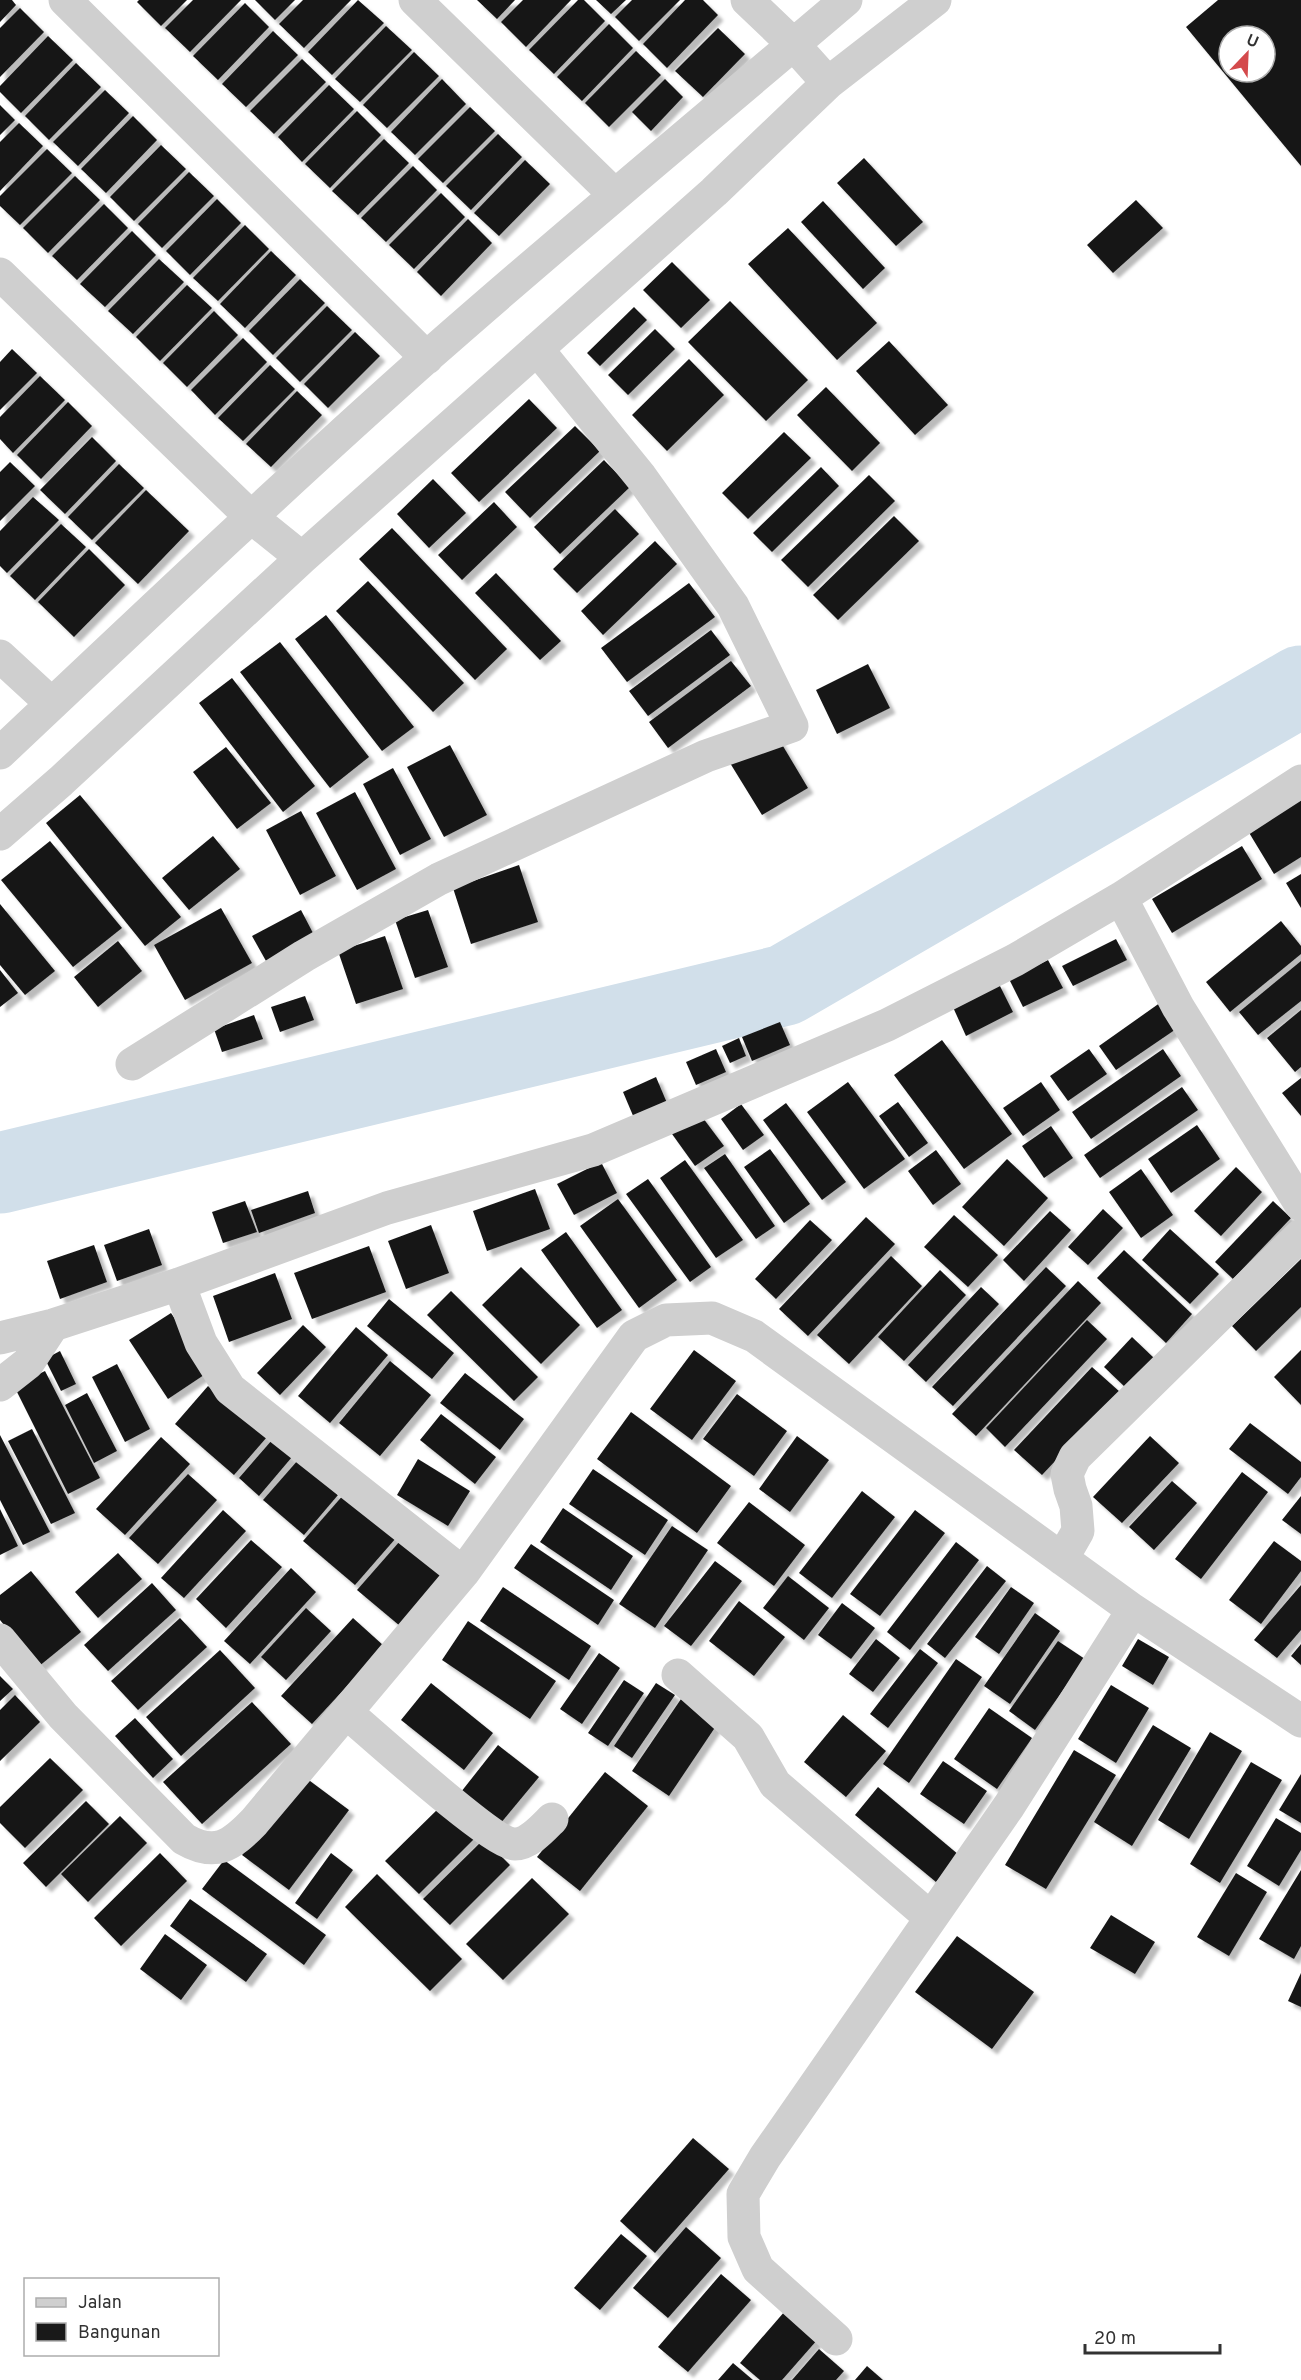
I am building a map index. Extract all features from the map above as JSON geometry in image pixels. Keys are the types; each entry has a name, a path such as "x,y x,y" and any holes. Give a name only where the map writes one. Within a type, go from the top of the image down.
{"street":[{"path":"65,0 427,358"},
{"path":"415,0 615,195"},
{"path":"747,0 794,45 828,83"},
{"path":"0,753 250,517 427,358 615,195 846,0"},
{"path":"0,834 61,781 302,558 714,192 828,83 935,0"},
{"path":"0,274 250,517 302,558"},
{"path":"132,1064 303,956 440,879 706,756 792,726 733,606 641,477 537,349"},
{"path":"0,656 52,704"},
{"path":"0,1338 53,1325 179,1284 387,1208 593,1150 887,1025 1015,960 1121,898 1301,781"},
{"path":"1121,898 1178,1007 1301,1205"},
{"path":"1062,1559 1078,1532 1076,1506 1067,1473 1075,1457 1301,1235"},
{"path":"179,1284 201,1343 230,1389 462,1573"},
{"path":"0,1640 63,1716 183,1839 195,1846 221,1848 240,1836 347,1713 462,1573 634,1336 666,1320 712,1318 754,1336 1133,1610 1301,1721"},
{"path":"0,1385 28,1363 53,1325"},
{"path":"836,2339 758,2269 744,2237 743,2194 765,2157 1009,1806 1133,1610"},
{"path":"678,1675 748,1737 774,1784 931,1918"},
{"path":"347,1713 480,1825 506,1843 518,1844 538,1834 552,1819"}],"building":[{"path":"0,0 12,0 16,5 0,22"},
{"path":"139,0 187,0 161,26 137,2"},
{"path":"193,0 241,0 190,52 165,28"},
{"path":"255,0 295,0 275,20"},
{"path":"303,0 351,0 304,48 279,24"},
{"path":"358,0 384,23 332,75 308,52"},
{"path":"477,0 515,0 497,19"},
{"path":"523,0 571,0 526,47 501,22"},
{"path":"578,0 584,0 605,21 554,74 529,50"},
{"path":"596,0 626,0 611,14"},
{"path":"632,0 680,0 639,41 615,17"},
{"path":"685,0 703,0 718,15 667,68 643,44"},
{"path":"1218,0 1301,0 1301,166 1233,84 1277,84 1277,24 1217,24 1217,64 1186,27"},
{"path":"245,3 269,27 218,80 193,56"},
{"path":"20,8 44,32 0,77 0,28"},
{"path":"609,24 633,48 582,101 557,77"},
{"path":"386,26 412,50 360,102 335,79"},
{"path":"718,28 745,54 703,97 675,71"},
{"path":"273,31 298,55 246,107 222,84"},
{"path":"48,36 73,60 21,113 0,92 0,86"},
{"path":"636,51 661,75 609,127 585,103"},
{"path":"414,52 439,76 387,128 363,105"},
{"path":"302,59 326,82 274,134 250,111"},
{"path":"76,63 101,87 49,140 25,116"},
{"path":"442,79 466,104 415,155 391,132"},
{"path":"665,79 683,97 651,131 632,112"},
{"path":"329,85 354,109 302,162 278,137"},
{"path":"105,90 129,113 78,166 53,142"},
{"path":"0,105 15,120 0,135"},
{"path":"470,107 495,131 443,183 418,159"},
{"path":"357,111 381,135 330,188 305,164"},
{"path":"133,116 157,140 106,193 81,169"},
{"path":"19,123 43,146 0,191 0,142"},
{"path":"498,134 522,157 471,210 446,186"},
{"path":"384,139 409,163 358,215 332,191"},
{"path":"161,145 186,169 134,221 110,197"},
{"path":"47,149 72,173 20,225 0,206 0,196"},
{"path":"864,158 923,222 896,246 837,183"},
{"path":"525,160 550,184 499,236 474,213"},
{"path":"413,166 437,190 386,242 361,218"},
{"path":"189,172 214,196 162,248 138,224"},
{"path":"75,176 100,200 48,253 23,228"},
{"path":"441,193 465,217 414,269 389,245"},
{"path":"217,199 241,223 190,275 166,251"},
{"path":"1136,200 1163,228 1113,273 1087,245"},
{"path":"823,201 885,268 863,289 801,222"},
{"path":"104,204 128,228 77,280 52,256"},
{"path":"468,219 492,243 441,296 417,272"},
{"path":"245,225 269,249 218,301 193,278"},
{"path":"788,228 877,323 837,360 748,264"},
{"path":"132,231 156,255 105,307 80,284"},
{"path":"271,251 296,275 245,328 220,304"},
{"path":"159,259 184,282 133,334 108,311"},
{"path":"672,262 710,300 681,328 643,290"},
{"path":"300,279 325,303 273,355 249,331"},
{"path":"187,285 212,308 160,361 136,337"},
{"path":"730,301 808,380 766,421 688,342"},
{"path":"327,306 352,330 300,382 276,358"},
{"path":"634,307 647,320 600,366 587,353"},
{"path":"214,311 238,335 187,387 163,363"},
{"path":"655,329 675,349 628,395 608,375"},
{"path":"355,332 380,356 328,408 304,384"},
{"path":"243,338 267,362 215,415 191,390"},
{"path":"889,341 948,405 915,435 856,371"},
{"path":"12,349 37,373 0,410 0,362"},
{"path":"689,359 724,395 667,451 632,415"},
{"path":"270,365 295,389 243,441 218,418"},
{"path":"40,376 65,400 13,453 0,439 0,417"},
{"path":"826,387 880,443 852,471 797,415"},
{"path":"297,391 322,415 271,467 246,444"},
{"path":"529,399 557,428 479,502 451,473"},
{"path":"68,402 92,426 41,479 17,455"},
{"path":"575,426 600,451 530,518 505,492"},
{"path":"784,432 811,458 748,519 722,493"},
{"path":"92,437 116,461 65,514 40,490"},
{"path":"604,460 630,487 560,554 534,527"},
{"path":"10,462 35,486 0,521 0,472"},
{"path":"119,464 144,488 92,540 68,517"},
{"path":"821,467 839,486 772,552 753,533"},
{"path":"869,475 895,501 808,587 781,560"},
{"path":"433,479 466,513 429,548 397,514"},
{"path":"146,490 189,531 138,584 95,543"},
{"path":"33,497 59,520 7,573 0,566 0,531"},
{"path":"494,502 517,527 462,580 438,555"},
{"path":"615,509 639,534 577,593 553,569"},
{"path":"894,516 919,541 838,620 813,595"},
{"path":"61,524 86,547 35,600 10,576"},
{"path":"392,528 507,649 475,680 359,559"},
{"path":"655,541 677,564 603,635 581,611"},
{"path":"89,549 125,585 74,637 38,602"},
{"path":"496,573 561,641 540,660 475,593"},
{"path":"368,581 464,683 433,712 336,611"},
{"path":"689,583 715,617 627,682 601,648"},
{"path":"326,615 414,727 382,751 295,639"},
{"path":"711,630 730,655 648,716 629,691"},
{"path":"280,642 369,757 330,788 240,672"},
{"path":"731,661 751,686 668,748 649,722"},
{"path":"868,664 890,708 837,734 816,690"},
{"path":"232,678 315,786 283,812 199,703"},
{"path":"777,736 808,788 762,815 730,763"},
{"path":"450,745 487,815 444,837 407,767"},
{"path":"226,747 271,803 237,829 193,772"},
{"path":"393,768 431,839 400,855 363,784"},
{"path":"355,792 396,869 357,890 316,813"},
{"path":"80,795 181,917 145,946 46,823"},
{"path":"1301,800 1301,857 1274,874 1248,831"},
{"path":"301,811 336,876 300,895 266,830"},
{"path":"213,836 240,869 189,910 162,878"},
{"path":"50,841 122,928 73,967 1,880"},
{"path":"1242,846 1262,879 1172,933 1152,899"},
{"path":"519,865 538,922 471,944 453,888"},
{"path":"1301,874 1301,908 1286,883"},
{"path":"0,904 55,971 25,995 0,965"},
{"path":"221,908 252,963 185,1000 154,945"},
{"path":"301,910 314,935 266,961 252,936"},
{"path":"428,910 448,967 415,978 395,920"},
{"path":"1281,921 1301,946 1301,954 1230,1012 1206,982"},
{"path":"385,936 403,989 356,1004 338,951"},
{"path":"1116,939 1127,960 1073,986 1062,966"},
{"path":"118,941 142,971 98,1007 74,977"},
{"path":"1048,960 1063,988 1023,1007 1009,979"},
{"path":"1301,961 1301,1001 1258,1035 1239,1012"},
{"path":"0,970 18,993 0,1007"},
{"path":"998,982 1013,1012 966,1036 952,1005"},
{"path":"305,996 314,1020 280,1032 271,1007"},
{"path":"1164,1000 1182,1025 1116,1070 1099,1046"},
{"path":"1301,1010 1301,1067 1295,1072 1267,1038"},
{"path":"254,1015 263,1039 222,1052 214,1029"},
{"path":"780,1022 790,1045 752,1061 742,1037"},
{"path":"739,1038 746,1056 730,1063 722,1046"},
{"path":"942,1040 1012,1134 964,1169 894,1075"},
{"path":"716,1049 726,1072 696,1085 686,1062"},
{"path":"1089,1049 1107,1074 1068,1101 1050,1076"},
{"path":"1163,1049 1181,1076 1091,1139 1072,1112"},
{"path":"656,1077 667,1103 634,1118 623,1092"},
{"path":"1301,1078 1301,1116 1282,1093"},
{"path":"848,1082 905,1159 864,1189 807,1112"},
{"path":"1041,1082 1060,1110 1023,1136 1003,1108"},
{"path":"1182,1087 1198,1110 1100,1178 1084,1155"},
{"path":"898,1102 928,1143 909,1157 879,1116"},
{"path":"786,1103 846,1182 822,1200 763,1120"},
{"path":"741,1104 764,1135 743,1150 721,1119"},
{"path":"700,1114 724,1146 695,1166 672,1134"},
{"path":"1197,1125 1220,1159 1171,1193 1148,1159"},
{"path":"1051,1126 1073,1158 1044,1178 1022,1146"},
{"path":"770,1149 810,1204 784,1223 744,1167"},
{"path":"936,1150 961,1184 933,1205 908,1171"},
{"path":"725,1154 775,1226 756,1239 704,1168"},
{"path":"1007,1159 1048,1198 1004,1246 962,1207"},
{"path":"685,1160 743,1240 716,1258 660,1178"},
{"path":"601,1162 617,1193 574,1215 557,1184"},
{"path":"1236,1167 1262,1192 1221,1236 1194,1211"},
{"path":"1141,1169 1173,1215 1141,1238 1109,1192"},
{"path":"648,1179 711,1267 690,1282 626,1194"},
{"path":"535,1189 550,1229 487,1251 473,1211"},
{"path":"308,1191 315,1213 259,1233 251,1210"},
{"path":"618,1199 677,1280 639,1308 580,1226"},
{"path":"245,1201 257,1232 223,1243 212,1212"},
{"path":"1273,1201 1291,1218 1233,1279 1215,1262"},
{"path":"1103,1209 1123,1228 1088,1265 1068,1247"},
{"path":"1050,1211 1071,1230 1024,1281 1003,1260"},
{"path":"954,1215 998,1255 968,1287 924,1247"},
{"path":"866,1217 895,1244 808,1336 779,1309"},
{"path":"810,1220 832,1240 776,1299 755,1279"},
{"path":"431,1225 449,1273 406,1289 388,1241"},
{"path":"149,1229 162,1265 117,1281 104,1245"},
{"path":"1170,1229 1219,1274 1190,1304 1142,1260"},
{"path":"566,1232 622,1310 597,1328 541,1250"},
{"path":"94,1245 107,1282 60,1299 47,1261"},
{"path":"369,1246 386,1292 312,1319 294,1273"},
{"path":"1124,1250 1192,1314 1166,1343 1097,1278"},
{"path":"891,1256 922,1286 849,1364 817,1335"},
{"path":"1301,1259 1301,1307 1256,1351 1232,1326"},
{"path":"521,1267 580,1325 541,1364 482,1305"},
{"path":"1046,1267 1066,1286 953,1406 932,1387"},
{"path":"940,1270 966,1295 904,1361 878,1337"},
{"path":"275,1273 292,1319 229,1342 213,1296"},
{"path":"1078,1281 1101,1303 976,1436 952,1414"},
{"path":"981,1287 999,1304 926,1382 908,1365"},
{"path":"451,1291 538,1377 514,1401 427,1315"},
{"path":"389,1299 454,1353 432,1379 367,1326"},
{"path":"171,1313 210,1371 168,1399 129,1340"},
{"path":"1087,1320 1107,1339 1005,1447 986,1428"},
{"path":"303,1325 326,1347 280,1395 257,1373"},
{"path":"356,1327 388,1355 330,1423 298,1396"},
{"path":"1132,1337 1154,1358 1126,1388 1104,1367"},
{"path":"694,1350 736,1381 692,1440 650,1409"},
{"path":"1301,1350 1301,1405 1274,1377"},
{"path":"60,1351 76,1384 61,1391 45,1359"},
{"path":"390,1361 431,1395 380,1456 339,1423"},
{"path":"117,1364 150,1429 125,1442 92,1377"},
{"path":"1092,1367 1120,1392 1042,1475 1014,1450"},
{"path":"45,1371 100,1478 68,1494 14,1386"},
{"path":"465,1373 524,1419 500,1450 440,1403"},
{"path":"208,1386 267,1437 234,1475 175,1424"},
{"path":"87,1393 117,1451 94,1463 65,1405"},
{"path":"737,1394 787,1431 754,1476 703,1439"},
{"path":"631,1412 731,1486 697,1533 597,1459"},
{"path":"441,1414 496,1457 475,1484 420,1440"},
{"path":"1250,1423 1301,1462 1301,1477 1288,1494 1229,1449"},
{"path":"32,1429 75,1513 51,1524 8,1441"},
{"path":"0,1435 50,1532 23,1545 0,1500"},
{"path":"797,1436 829,1460 790,1512 759,1489"},
{"path":"1150,1436 1179,1463 1122,1523 1093,1497"},
{"path":"161,1437 190,1464 125,1535 96,1509"},
{"path":"272,1440 292,1457 259,1496 239,1478"},
{"path":"418,1459 470,1491 448,1526 397,1495"},
{"path":"298,1460 338,1495 304,1535 263,1500"},
{"path":"593,1469 668,1520 645,1555 569,1504"},
{"path":"1242,1472 1268,1492 1201,1579 1175,1559"},
{"path":"188,1474 217,1500 158,1564 129,1538"},
{"path":"1172,1481 1197,1503 1154,1550 1129,1527"},
{"path":"862,1491 895,1517 832,1598 799,1573"},
{"path":"345,1493 396,1538 355,1585 303,1541"},
{"path":"1301,1496 1301,1534 1282,1520"},
{"path":"749,1502 805,1545 774,1586 717,1543"},
{"path":"563,1508 633,1556 611,1590 540,1542"},
{"path":"0,1509 18,1546 0,1555"},
{"path":"223,1510 246,1531 184,1598 161,1578"},
{"path":"915,1510 945,1533 880,1616 850,1594"},
{"path":"672,1526 708,1550 655,1628 619,1604"},
{"path":"251,1540 282,1567 226,1628 196,1599"},
{"path":"400,1541 449,1582 406,1631 357,1590"},
{"path":"1274,1541 1301,1561 1301,1571 1261,1624 1229,1600"},
{"path":"956,1542 979,1560 910,1650 887,1632"},
{"path":"531,1544 614,1600 598,1625 514,1568"},
{"path":"118,1553 142,1579 98,1618 75,1592"},
{"path":"715,1561 742,1581 691,1646 664,1626"},
{"path":"987,1566 1006,1581 945,1658 927,1644"},
{"path":"291,1568 316,1592 250,1664 224,1641"},
{"path":"31,1571 81,1632 38,1667 0,1620 0,1595"},
{"path":"788,1576 829,1608 804,1640 763,1608"},
{"path":"152,1583 176,1610 108,1671 84,1645"},
{"path":"1301,1585 1301,1630 1277,1658 1254,1640"},
{"path":"503,1587 591,1646 569,1680 480,1621"},
{"path":"1011,1587 1034,1603 999,1654 975,1637"},
{"path":"739,1601 785,1637 754,1676 709,1641"},
{"path":"842,1603 875,1628 851,1659 818,1635"},
{"path":"306,1608 331,1631 286,1680 261,1657"},
{"path":"1035,1613 1060,1631 1010,1704 984,1686"},
{"path":"180,1618 207,1647 138,1710 111,1681"},
{"path":"353,1618 384,1646 312,1724 281,1696"},
{"path":"468,1621 556,1681 530,1719 442,1660"},
{"path":"876,1639 900,1658 873,1692 849,1674"},
{"path":"1138,1639 1169,1657 1153,1685 1122,1666"},
{"path":"1058,1641 1085,1659 1035,1730 1009,1711"},
{"path":"1301,1644 1301,1665 1291,1656"},
{"path":"920,1649 938,1663 888,1728 870,1714"},
{"path":"220,1650 255,1688 181,1756 146,1717"},
{"path":"599,1653 620,1668 582,1724 560,1709"},
{"path":"956,1659 982,1677 909,1783 883,1764"},
{"path":"0,1676 13,1689 0,1701"},
{"path":"624,1680 644,1693 608,1746 588,1733"},
{"path":"431,1683 493,1733 464,1770 401,1720"},
{"path":"656,1683 675,1695 632,1758 614,1746"},
{"path":"1111,1685 1149,1708 1116,1763 1078,1739"},
{"path":"15,1695 40,1722 0,1761 0,1710"},
{"path":"681,1699 718,1723 669,1796 632,1771"},
{"path":"252,1702 291,1744 202,1824 163,1782"},
{"path":"989,1708 1032,1738 997,1789 954,1759"},
{"path":"843,1715 886,1751 846,1797 804,1762"},
{"path":"135,1718 173,1759 153,1778 115,1736"},
{"path":"1153,1725 1191,1748 1132,1846 1094,1822"},
{"path":"1210,1732 1242,1751 1189,1839 1158,1820"},
{"path":"498,1745 539,1777 500,1824 461,1792"},
{"path":"1074,1750 1116,1775 1046,1889 1005,1865"},
{"path":"50,1758 83,1790 25,1848 0,1823 0,1807"},
{"path":"943,1761 987,1791 964,1824 920,1794"},
{"path":"1251,1762 1282,1780 1220,1883 1190,1864"},
{"path":"605,1772 648,1806 580,1891 537,1857"},
{"path":"1301,1774 1301,1823 1279,1810"},
{"path":"302,1775 349,1810 289,1890 242,1855"},
{"path":"878,1787 959,1855 936,1882 855,1815"},
{"path":"86,1801 109,1824 46,1887 23,1863"},
{"path":"444,1803 478,1835 419,1894 385,1861"},
{"path":"120,1816 147,1843 88,1902 61,1874"},
{"path":"1276,1818 1301,1833 1301,1850 1279,1886 1247,1866"},
{"path":"484,1839 510,1865 450,1925 423,1899"},
{"path":"160,1853 187,1881 121,1946 94,1918"},
{"path":"331,1853 353,1870 317,1919 295,1903"},
{"path":"224,1860 326,1935 304,1965 202,1889"},
{"path":"1301,1870 1301,1946 1294,1959 1259,1939"},
{"path":"1236,1873 1267,1892 1229,1956 1197,1937"},
{"path":"377,1874 462,1959 430,1991 345,1907"},
{"path":"532,1878 569,1914 503,1980 466,1944"},
{"path":"190,1899 267,1954 246,1982 170,1926"},
{"path":"1111,1915 1155,1942 1135,1974 1090,1948"},
{"path":"165,1934 207,1965 181,2000 140,1969"},
{"path":"957,1936 1034,1992 992,2049 915,1992"},
{"path":"1301,1973 1301,2007 1288,2001"},
{"path":"693,2138 729,2169 655,2253 620,2221"},
{"path":"686,2227 721,2258 668,2318 633,2288"},
{"path":"621,2234 647,2256 600,2310 574,2288"},
{"path":"721,2274 751,2300 688,2372 658,2347"},
{"path":"785,2311 818,2339 782,2380 760,2380 740,2363"},
{"path":"819,2349 844,2371 836,2380 792,2380"},
{"path":"733,2363 753,2380 718,2380"},
{"path":"867,2366 883,2380 855,2380"}],"waterway":[{"path":"0,1173 785,985 1301,686"}]}
